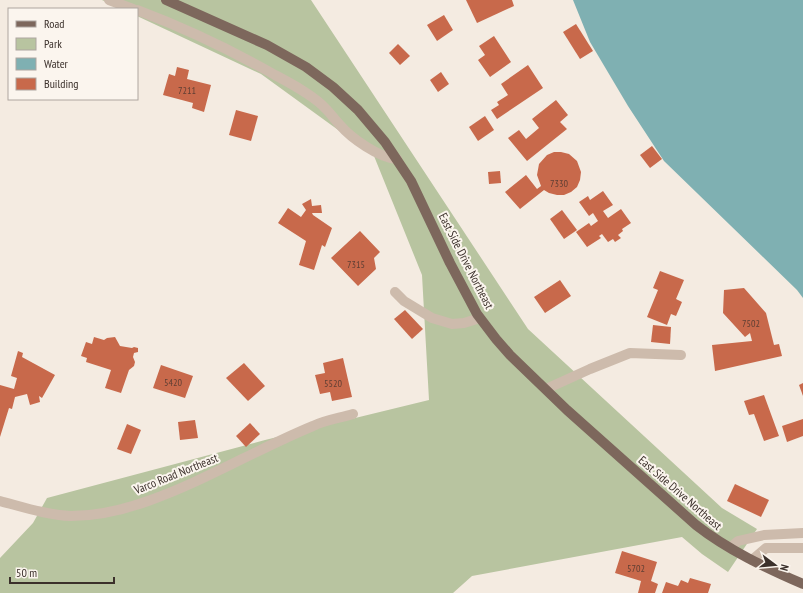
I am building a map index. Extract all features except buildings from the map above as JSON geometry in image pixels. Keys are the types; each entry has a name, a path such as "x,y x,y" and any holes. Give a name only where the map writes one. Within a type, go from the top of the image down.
{"main road":[{"name":"East Side Drive Northeast","path":"166,0 267,45 306,67 333,87 358,110 397,159 411,181 452,268 480,318 510,355 546,390 696,525 716,540 730,548 771,570 803,584"}],"street":[{"path":"109,0 130,8"},
{"path":"138,10 241,56 295,86 326,108 340,126 360,143 390,159 397,159"},
{"path":"395,292 404,301 432,318 452,324 464,323 480,318"},
{"path":"546,390 590,369 630,353 681,355"},
{"name":"Varco Road Northeast","path":"0,501 60,515 82,516 113,512 191,484 314,425 353,414"},
{"path":"730,548 738,541 764,535 803,533"},
{"path":"752,560 766,548 803,548"}],"green space":[{"path":"102,0 311,0 528,329 722,508 757,529 728,572 702,554 682,537 472,576 453,593 0,593 0,558 33,523 47,498 265,440 429,400 422,275 374,156 261,74 138,16 138,8 119,8"}],"water":[{"path":"573,0 803,0 803,298 797,290 664,161 628,106 590,42"}]}
